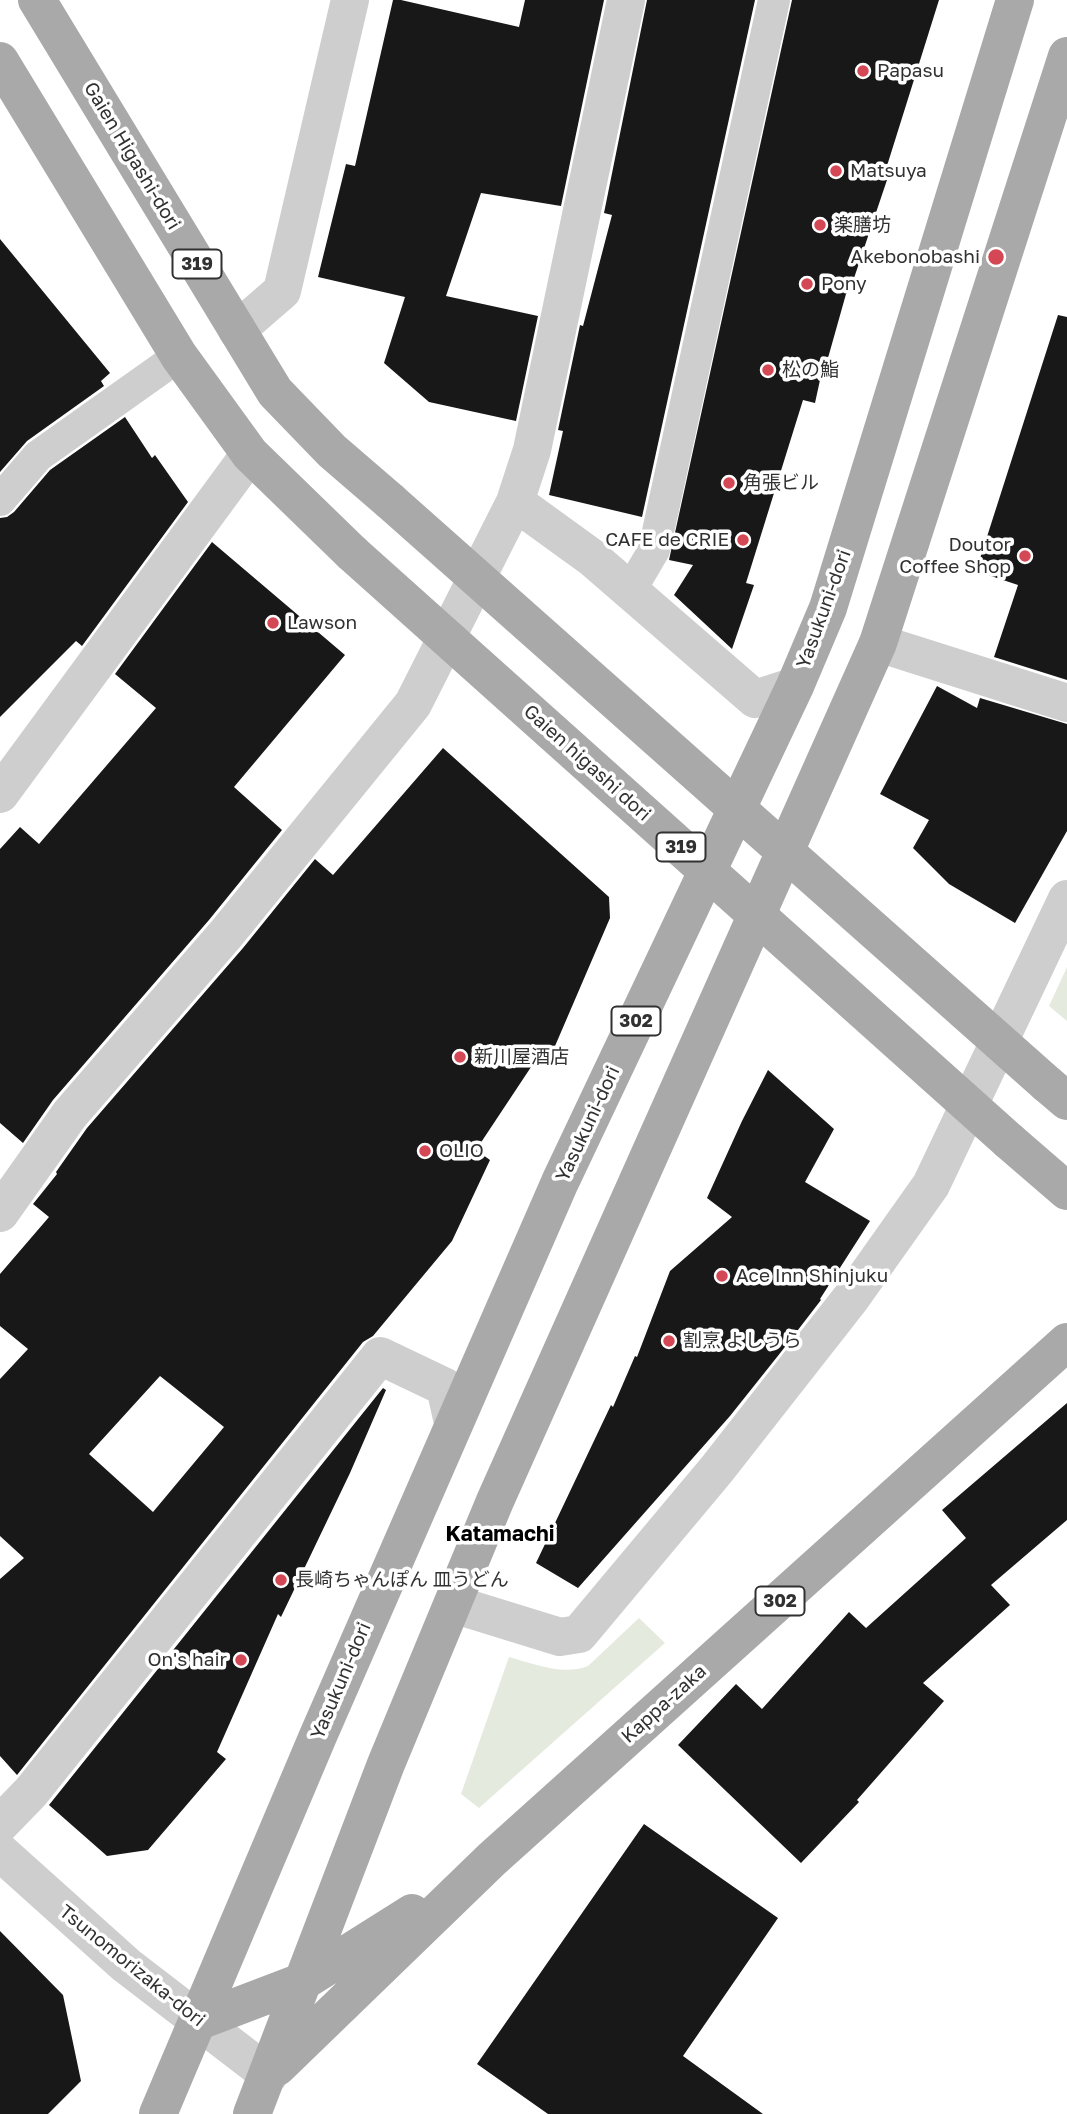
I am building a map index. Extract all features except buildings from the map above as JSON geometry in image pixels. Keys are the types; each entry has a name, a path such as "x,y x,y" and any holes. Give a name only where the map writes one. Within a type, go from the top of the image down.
{"main road":[{"name":"Gaien Higashi-dori","path":"37,0 275,392 332,451 1057,1092"},
{"name":"Yasukuni-dori","path":"158,2114 453,1423 560,1182 795,686 828,608 1015,0"},
{"name":"302","path":"252,2114 386,1763 495,1501 878,643 1067,56"},
{"name":"319","path":"0,61 178,356 250,454"},
{"name":"Gaien higashi dori","path":"250,454 352,553 1067,1192"},
{"name":"Kappa-zaka","path":"269,2075 492,1859 1067,1342"},
{"path":"386,1763 357,1894 359,1911 370,1923 391,1928"},
{"path":"199,2021 304,1981 391,1928 492,1859"}],"street":[{"path":"237,330 282,291 350,0"},
{"path":"0,1213 70,1114 226,934 413,704 515,502 532,450 626,0"},
{"path":"0,794 250,454"},
{"path":"515,502 591,557 755,699 795,686"},
{"path":"878,643 1067,704"},
{"path":"453,1604 560,1637 579,1634 717,1469 834,1320 931,1185 1067,900"},
{"path":"0,1824 31,1793 380,1356 445,1387 453,1423"},
{"name":"Tsunomorizaka-dori","path":"0,1852 126,1965 269,2075"}],"lane":[{"path":"630,591 654,550 774,0"},
{"path":"0,500 38,456 178,356"}],"shaded area":[{"path":"1067,967 1067,1021 1049,1006"},
{"path":"639,1618 665,1643 479,1808 461,1794 509,1657 558,1669 588,1666"}],"place":[{"name":"Papasu","path":"863,71"},
{"name":"Matsuya","path":"836,171"},
{"name":"楽膳坊","path":"820,225"},
{"name":"Akebonobashi","path":"996,257"},
{"name":"Pony","path":"807,284"},
{"name":"松の鮨","path":"768,370"},
{"name":"角張ビル","path":"729,483"},
{"name":"CAFE de CRIE","path":"743,540"},
{"name":"Doutor Coffee Shop","path":"1025,556"},
{"name":"Lawson","path":"273,623"},
{"name":"新川屋酒店","path":"460,1057"},
{"name":"OLIO","path":"425,1151"},
{"name":"Ace Inn Shinjuku","path":"722,1276"},
{"name":"割烹 よしうら","path":"669,1341"},
{"name":"長崎ちゃんぽん 皿うどん","path":"281,1580"},
{"name":"On's hair","path":"241,1660"}],"district":[{"name":"Katamachi","path":"500,1534"}]}
